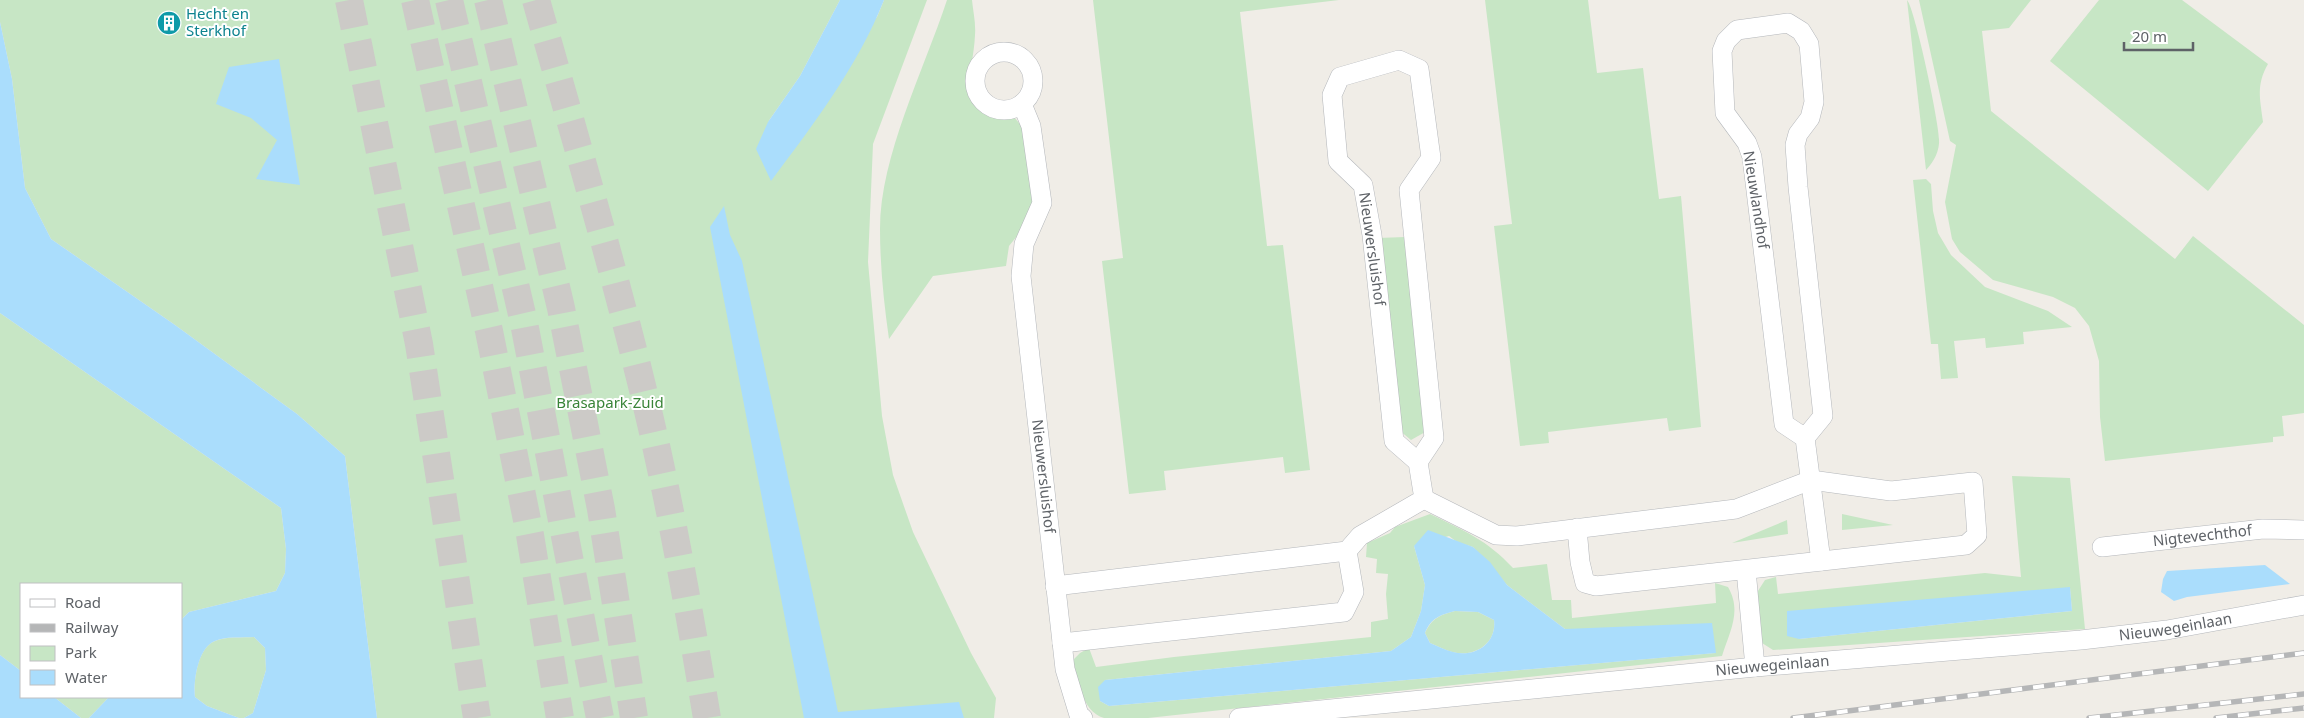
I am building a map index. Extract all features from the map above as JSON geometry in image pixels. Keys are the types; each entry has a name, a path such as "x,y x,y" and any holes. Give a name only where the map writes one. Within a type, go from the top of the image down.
{"street":[{"name":"Nieuwlandhof","path":"1788,23 1801,31 1809,44 1814,102 1810,118 1798,134 1795,145 1823,416 1805,438 1784,424 1752,157 1747,143 1726,113 1722,51 1726,41 1737,30 1788,23"},
{"name":"Nieuwersluishof","path":"1399,60 1419,69 1431,158 1409,190 1434,438 1418,462 1394,441 1372,235 1363,185 1338,161 1332,95 1340,77 1399,60"},
{"name":"Nieuwersluishof","path":"1022,104 1030,126 1042,203 1024,244 1021,276 1065,669 1078,715 1083,718"},
{"path":"1805,438 1821,561"},
{"path":"1418,462 1424,499"},
{"path":"1424,499 1496,535 1517,536 1577,528 1736,509 1810,480 1891,491 1973,482 1977,535 1966,545 1596,586 1585,583 1580,562 1577,528"},
{"path":"1055,586 1347,551 1360,536 1424,499"},
{"name":"Nigtevechthof","path":"2102,547 2263,529 2304,530"},
{"path":"1062,643 1344,612 1354,592 1347,551"},
{"path":"1746,570 1755,667"},
{"name":"Nieuwegeinlaan","path":"1239,718 1755,667 2081,640 2167,630 2304,605"}],"green space":[{"name":"Brasapark-Zuid","path":"0,0 840,0 800,76 768,122 877,17 884,0 927,0 873,144 868,262 882,416 893,475 913,532 971,653 996,698 994,718 377,718 345,456 297,414 175,325 51,239 25,188 12,79 0,22"},
{"path":"947,0 972,0 975,31 970,89 973,99 981,107 993,112 1013,116 1025,130 1035,200 1017,236 1009,246 1006,266 933,276 889,339 881,257 882,201 895,143"},
{"path":"1093,0 1339,0 1240,12 1267,246 1283,245 1310,470 1285,473 1283,457 1164,471 1166,490 1129,494 1102,261 1123,258"},
{"path":"1485,0 1588,0 1597,73 1643,68 1659,199 1681,196 1701,427 1669,431 1667,418 1548,432 1549,443 1520,446 1494,226 1512,224"},
{"path":"1907,0 1921,43 1938,129 1939,143 1937,152 1934,160 1926,170"},
{"path":"1919,0 2031,0 2009,28 1982,31 1991,111 2175,259 2193,236 2304,325 2304,413 2282,416 2284,436 2273,437 2273,442 2105,461 2100,417 2099,361 2089,326 2075,308 2053,297 1993,280 1960,252 1952,239 1945,202 1956,145 1950,141"},
{"path":"2099,0 2182,0 2268,64 2260,85 2263,122 2208,191 2050,61"},
{"path":"1926,179 1931,184 1933,211 1938,233 1951,255 1985,287 2048,311 2072,327 2023,332 2024,344 1986,348 1985,338 1954,341 1958,378 1941,379 1938,344 1931,344 1913,180"},
{"path":"1405,237 1427,431 1411,440 1399,430 1378,238"},
{"path":"0,313 281,508 286,549 285,573 276,591 189,612 182,619 182,583 20,583 20,670 0,655"},
{"path":"2012,476 2070,478 2085,629 1773,650 1762,643 1756,594 1765,580 1776,577 1778,594 1985,573 2021,577","holes":["2070,588 2072,611 1799,639 1787,612"]},
{"path":"1430,514 1485,543 1513,568 1547,564 1552,600 1571,600 1572,618 1716,603 1715,583 1728,587 1734,604 1734,613 1731,630 1722,656 1148,718 1104,718 1090,709 1085,702 1073,660 1089,648 1096,667 1371,637 1371,622 1388,619 1386,594 1388,574 1376,573 1377,559 1366,557 1367,543 1390,533 1395,527","holes":["1449,536 1457,542 1473,547 1507,585 1565,629 1618,631 1715,653 1109,706 1100,701 1105,680 1391,651 1411,637 1421,611 1425,585 1414,546"]},
{"path":"1842,514 1893,525 1842,530"},
{"path":"1787,520 1788,534 1732,543"},
{"path":"1455,611 1478,612 1494,620 1492,636 1483,647 1469,653 1461,653 1449,651 1430,643 1425,633 1431,624 1441,616"},
{"path":"254,637 265,648 266,670 253,713 244,718 239,718 207,706 195,697 198,665 204,650 209,644 224,638"},
{"path":"55,698 108,698 89,718 81,718"}],"water":[{"path":"840,0 884,0 848,72 771,181 756,149 768,122 800,76"},
{"path":"0,22 12,79 25,188 51,239 175,325 297,414 345,456 377,718 244,718 253,713 266,670 265,648 254,637 224,638 215,641 204,650 196,674 195,697 207,706 239,718 89,718 108,698 182,698 182,619 189,612 276,591 285,573 286,549 281,508 0,313"},
{"path":"279,59 300,185 256,179 277,140 251,118 216,104 229,67"},
{"path":"724,206 730,235 742,261 838,712 959,702 964,718 804,718 710,227"},
{"path":"1428,530 1473,547 1490,562 1507,585 1565,629 1712,623 1716,653 1109,706 1100,701 1098,687 1105,680 1391,651 1411,637 1421,611 1425,585 1414,546","holes":["1455,611 1478,612 1494,620 1492,636 1483,647 1469,653 1461,653 1430,643 1425,633 1430,624 1437,618"]},
{"path":"2265,565 2290,584 2187,597 2174,601 2161,592 2163,579 2167,571"},
{"path":"2070,587 2072,611 1799,639 1787,636 1787,611"},
{"path":"0,655 20,670 20,698 55,698 81,718 0,718"}],"tunnel":[{"path":"349,0 419,344 477,718"},
{"path":"415,0 489,331 530,535 560,718"},
{"path":"449,0 524,323 600,718"},
{"path":"488,0 561,308 601,509 634,718"},
{"path":"536,0 606,246 644,394 671,515 707,718"}],"railway":[{"path":"1793,718 2304,653"},
{"path":"2089,718 2304,694"},
{"path":"2216,718 2304,708"}],"place":[{"name":"Hecht en Sterkhof","path":"169,23"}]}
